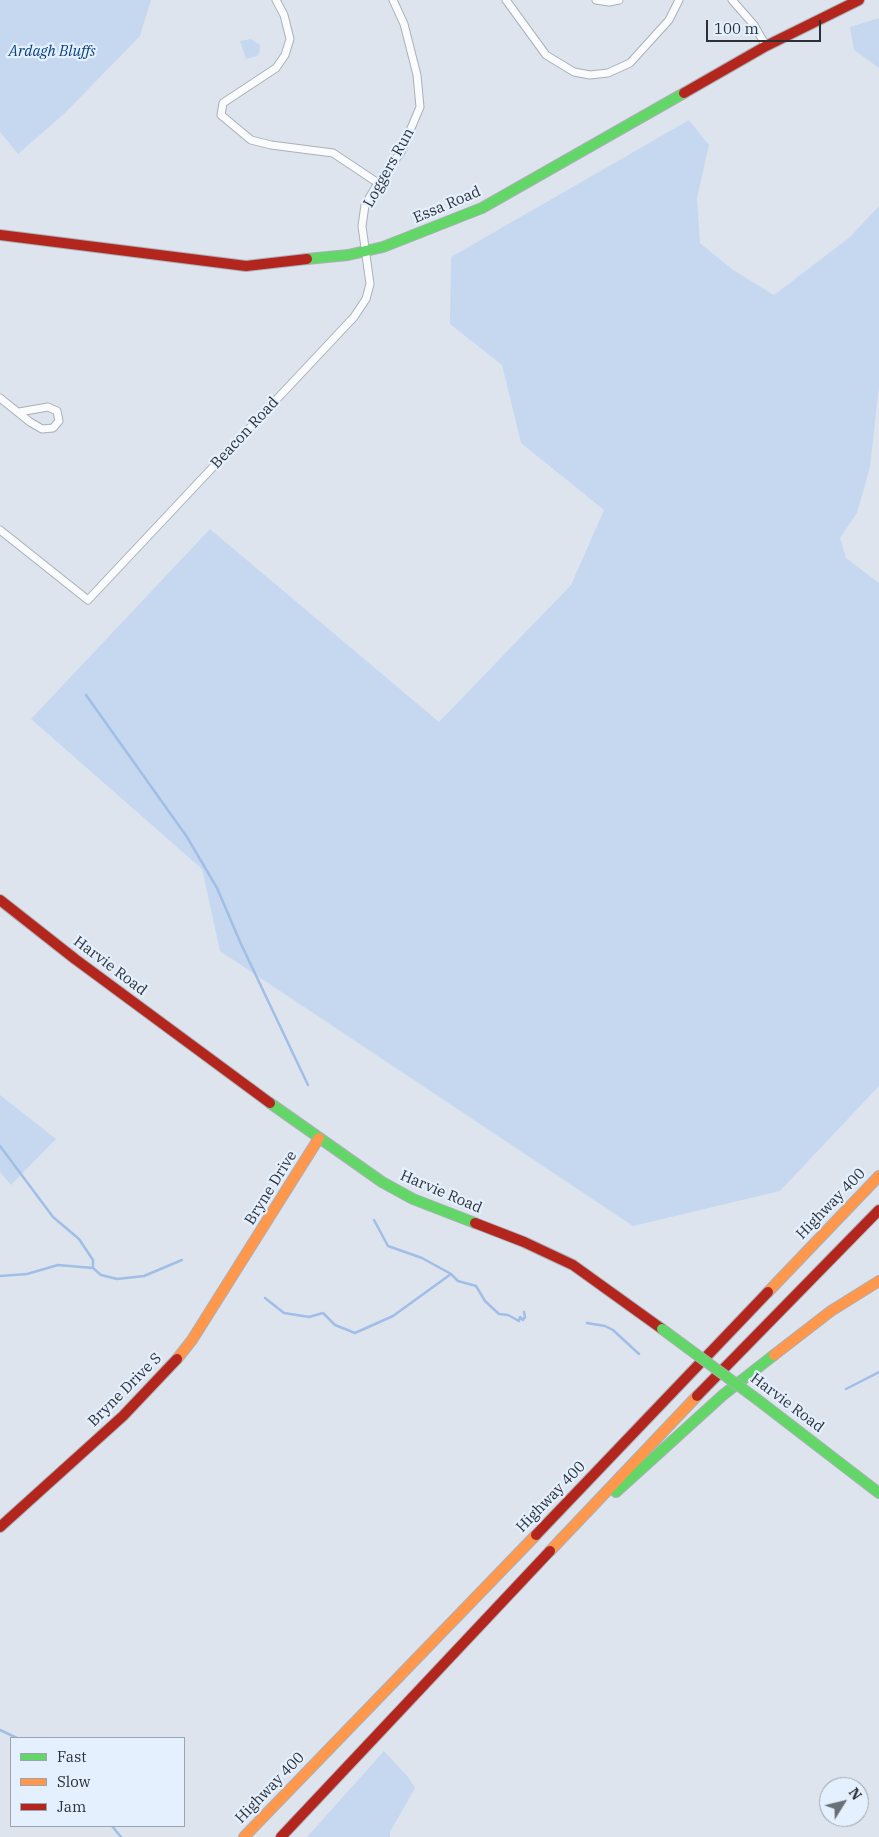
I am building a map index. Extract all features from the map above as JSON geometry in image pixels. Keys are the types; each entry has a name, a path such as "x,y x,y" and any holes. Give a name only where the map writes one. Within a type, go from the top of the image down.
{"main road":[{"name":"Essa Road","path":"0,235 246,266 366,251 383,247 482,208 766,46 859,0"},
{"name":"Harvie Road","path":"0,900 75,959 382,1182 413,1199 524,1242 573,1266 758,1400 879,1493"},
{"name":"Bryne Drive","path":"248,1253 319,1138"},
{"name":"Highway 400","path":"244,1837 397,1680 879,1176"},
{"path":"281,1837 577,1522 879,1210"},
{"name":"Bryne Drive S","path":"0,1527 124,1416 160,1379 192,1340 248,1253"},
{"path":"577,1522 607,1500 723,1395 831,1311 879,1281"}],"street":[{"path":"276,0 284,15 290,39 285,55 276,68 223,103 221,115 250,140 333,154 378,183"},
{"name":"Loggers Run","path":"366,251 363,216 365,205 378,183 401,152 420,107 417,75 404,24 393,0"},
{"path":"506,0 546,55 574,72 590,74 608,73 630,63 669,20 679,0"},
{"path":"596,0 619,0"},
{"path":"737,1 766,46"},
{"name":"Beacon Road","path":"0,530 88,600 354,317 366,300 370,284 366,251"},
{"path":"0,398 42,429 53,428 59,421 56,411 48,407 19,412"}],"green space":[{"name":"Ardagh Bluffs","path":"0,0 151,0 140,36 65,113 18,154 0,132"},
{"path":"879,18 879,68 854,50 850,27"},
{"path":"251,39 260,45 260,50 257,56 246,59 240,41"},
{"path":"689,120 709,145 697,198 700,243 733,270 774,295 850,237 879,206 879,386 870,467 857,513 840,538 846,558 879,583 879,1086 780,1191 633,1226 220,951 202,869 31,719 210,529 439,722 571,585 604,510 521,443 502,365 450,324 451,257"},
{"path":"0,1095 56,1139 11,1185 0,1172"},
{"path":"384,1751 408,1777 415,1788 390,1832 390,1837 307,1837"}],"waterway":[{"path":"86,695 187,837 217,888 241,944 308,1085"},
{"path":"0,1146 53,1217 79,1239 93,1260 93,1268"},
{"path":"374,1220 388,1246 422,1258 451,1274 458,1281 476,1286 485,1301 499,1314 508,1315 519,1321 520,1317 523,1320 525,1317 524,1312"},
{"path":"0,1276 27,1274 58,1265 93,1268 101,1275 117,1279 144,1276 182,1260"},
{"path":"265,1298 284,1313 309,1317 323,1313 335,1325 355,1333 393,1316 451,1274"},
{"path":"587,1323 605,1326 613,1330 639,1354"},
{"path":"846,1389 879,1372"},
{"path":"0,1730 15,1737"},
{"path":"113,1827 121,1837"}],"traffic: fast":[{"path":"307,259 348,255 383,247 482,208 684,93"},
{"path":"270,1103 382,1182 413,1199 475,1223"},
{"path":"662,1329 758,1400"},
{"path":"616,1492 723,1395 774,1355"},
{"path":"758,1400 879,1493"}],"traffic: slow":[{"path":"177,1359 192,1340 319,1138"},
{"path":"768,1292 879,1176"},
{"path":"774,1355 831,1311 879,1281"},
{"path":"550,1551 697,1396"},
{"path":"244,1837 536,1535"}],"traffic: jam":[{"path":"684,93 766,46 859,0"},
{"path":"0,235 246,266 307,259"},
{"path":"0,900 75,959 270,1103"},
{"path":"697,1396 879,1210"},
{"path":"475,1223 524,1242 573,1265 662,1329"},
{"path":"536,1535 768,1292"},
{"path":"0,1527 123,1416 177,1359"},
{"path":"281,1837 550,1551"}]}
